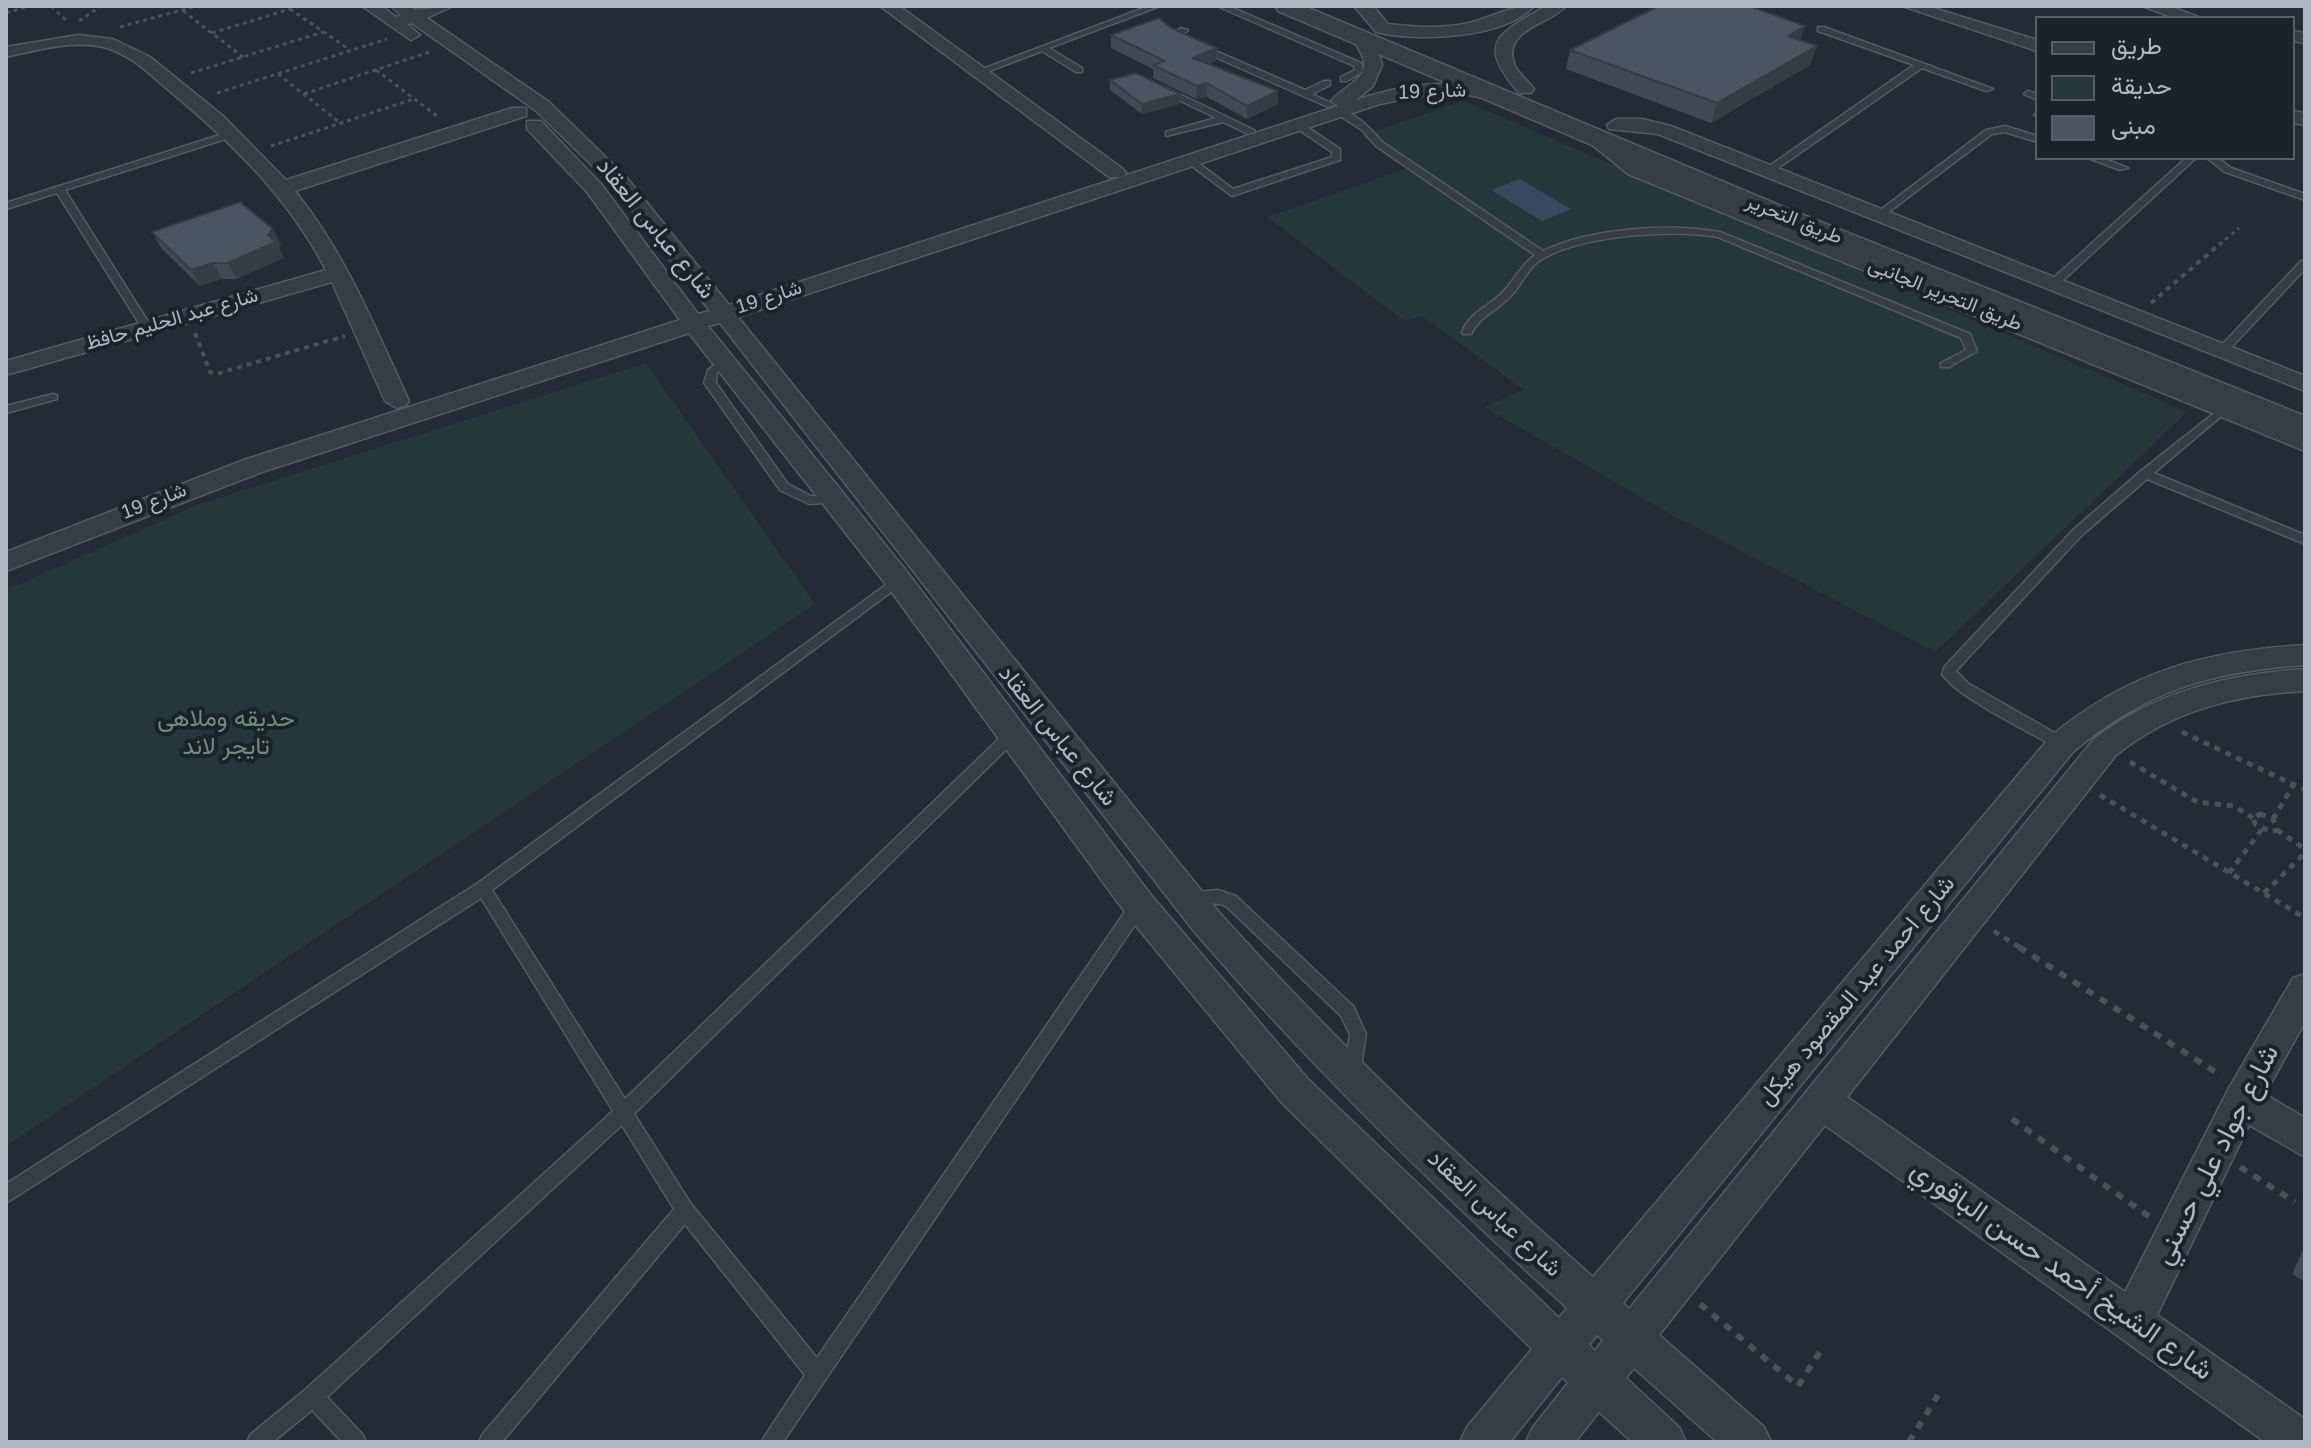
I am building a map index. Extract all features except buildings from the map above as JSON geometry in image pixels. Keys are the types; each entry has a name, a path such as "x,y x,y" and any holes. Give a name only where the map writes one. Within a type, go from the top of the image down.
{"street":[{"path":"397,17 445,6"},
{"path":"888,6 1116,173"},
{"name":"طريق التحرير","path":"1286,6 1525,89 1604,130"},
{"name":"طريق التحرير","path":"1328,6 1371,33 1495,94 1833,210 2300,426"},
{"path":"1362,6 1373,14 1371,33 1454,31 1492,24 1526,6"},
{"path":"1454,31 1457,39 1471,43 1507,37 1558,6"},
{"path":"1910,6 2035,45"},
{"path":"2145,8 2183,16"},
{"name":"شارع عباس العقاد","path":"397,17 433,50 519,112 559,148 594,188 688,316 898,580 1139,905 1295,1091 1559,1346 1664,1442"},
{"name":"شارع عباس العقاد","path":"397,17 542,106 582,141 620,182 1187,898 1275,998 1352,1077 1594,1306 1749,1442"},
{"path":"6,52 73,33 121,47 193,101 251,153 283,188 338,273 397,401"},
{"name":"شارع 19","path":"6,542 143,485 397,401 718,307 1190,161 1296,123 1333,100 1362,88 1372,76 1375,61 1371,33"},
{"path":"1507,37 1503,51 1505,66 1525,89"},
{"path":"1372,76 1397,79 1408,90"},
{"name":"شارع 19","path":"1333,100 1451,88 1495,94"},
{"path":"283,188 519,112"},
{"name":"شارع 19","path":"718,307 1116,173 1251,132 1296,123"},
{"path":"1604,130 1642,125 1664,130 1756,183 1879,215 2305,384"},
{"name":"طريق التحرير الجانبى","path":"1604,130 1635,170 2222,410 2300,426"},
{"name":"طريق التحرير","path":"1756,183 1810,227 2300,426"},
{"path":"1810,227 1805,219 1807,213 1833,210"},
{"name":"شارع عبد الحليم حافظ","path":"6,368 338,273"},
{"name":"شارع 19","path":"6,562 153,502 688,316"},
{"name":"شارع احمد عبد المقصود هيكل","path":"1482,1442 2062,744 2092,717 2128,694 2169,676 2215,664 2305,655"},
{"name":"شارع احمد عبد المقصود هيكل","path":"1548,1442 2075,780 2105,747 2149,716 2189,699 2234,687 2305,680"},
{"name":"شارع جواد علي حسني","path":"2132,1321 2244,1096 2305,989"},
{"path":"2244,1096 2305,1139"},
{"name":"شارع الشيخ أحمد حسن الباقوري","path":"1821,1100 2301,1442"}],"lane":[{"path":"977,69 1133,6"},
{"path":"977,69 1156,6"},
{"path":"1221,6 1358,65 1360,71 1344,79"},
{"path":"1821,29 1989,89"},
{"path":"1184,30 1175,36 1305,94 1333,100 1379,144 1542,255"},
{"path":"1043,48 1079,70"},
{"path":"1756,183 1920,65"},
{"path":"1154,85 1251,132"},
{"path":"1305,94 1333,100"},
{"path":"1169,134 1223,119"},
{"path":"1190,161 1232,193 1337,158 1337,151 1296,123"},
{"path":"1879,215 1989,132 2005,129 2035,138"},
{"path":"6,206 229,135"},
{"path":"2099,160 2123,168"},
{"path":"2053,284 2189,160"},
{"path":"2215,160 2228,170 2305,197"},
{"path":"59,189 147,328"},
{"path":"1467,332 1472,319 1506,295 1527,267 1542,255 1582,241 1683,230 1707,231 1966,336 1972,351 1945,365"},
{"path":"2222,351 2305,263"},
{"path":"6,410 53,397"},
{"path":"2062,744 1964,688 1949,674 1950,669 2077,533 2222,410"},
{"path":"2145,474 2305,540"},
{"path":"6,1194 483,888 898,580"},
{"path":"257,1442 313,1396 624,1112 1014,733"},
{"path":"483,888 685,1210 818,1375"},
{"path":"1187,898 1218,896 1231,901 1347,1011 1358,1034 1352,1077"},
{"path":"771,1442 1139,905"},
{"path":"489,1442 685,1210"},
{"path":"313,1396 356,1442"}],"path":[{"path":"6,13 30,6"},
{"path":"51,6 73,33 196,6"},
{"path":"212,33 300,6"},
{"path":"290,9 351,51"},
{"path":"182,10 243,57"},
{"path":"193,101 351,51 397,17"},
{"path":"167,80 323,32"},
{"path":"304,94 433,50"},
{"path":"376,70 457,132"},
{"path":"278,74 340,123"},
{"path":"251,153 414,99"},
{"path":"2135,316 2239,228"},
{"path":"189,316 212,374 365,330"},
{"path":"2149,716 2305,790"},
{"path":"2105,747 2197,802 2234,806 2253,818 2262,829 2277,830 2305,851 2264,893"},
{"path":"2075,780 2305,918"},
{"path":"2273,819 2294,784"},
{"path":"2253,818 2260,814 2273,819 2277,830"},
{"path":"2229,873 2262,829"},
{"path":"1968,915 2244,1096"},
{"path":"2012,1119 2174,1235"},
{"path":"2216,1152 2295,1202"},
{"path":"1675,1282 1798,1386 1823,1347"},
{"path":"1909,1442 1938,1395"}],"green space":[{"path":"1464,101 2187,412 1935,652 1674,516 1484,407 1524,390 1422,316 1404,321 1267,217 1409,168 1361,136"},
{"name":"حديقه وملاهى تايجر لاند","path":"646,363 815,604 6,1146 6,590 200,504"}],"water":[{"path":"1520,179 1571,209 1542,221 1491,190"}]}
